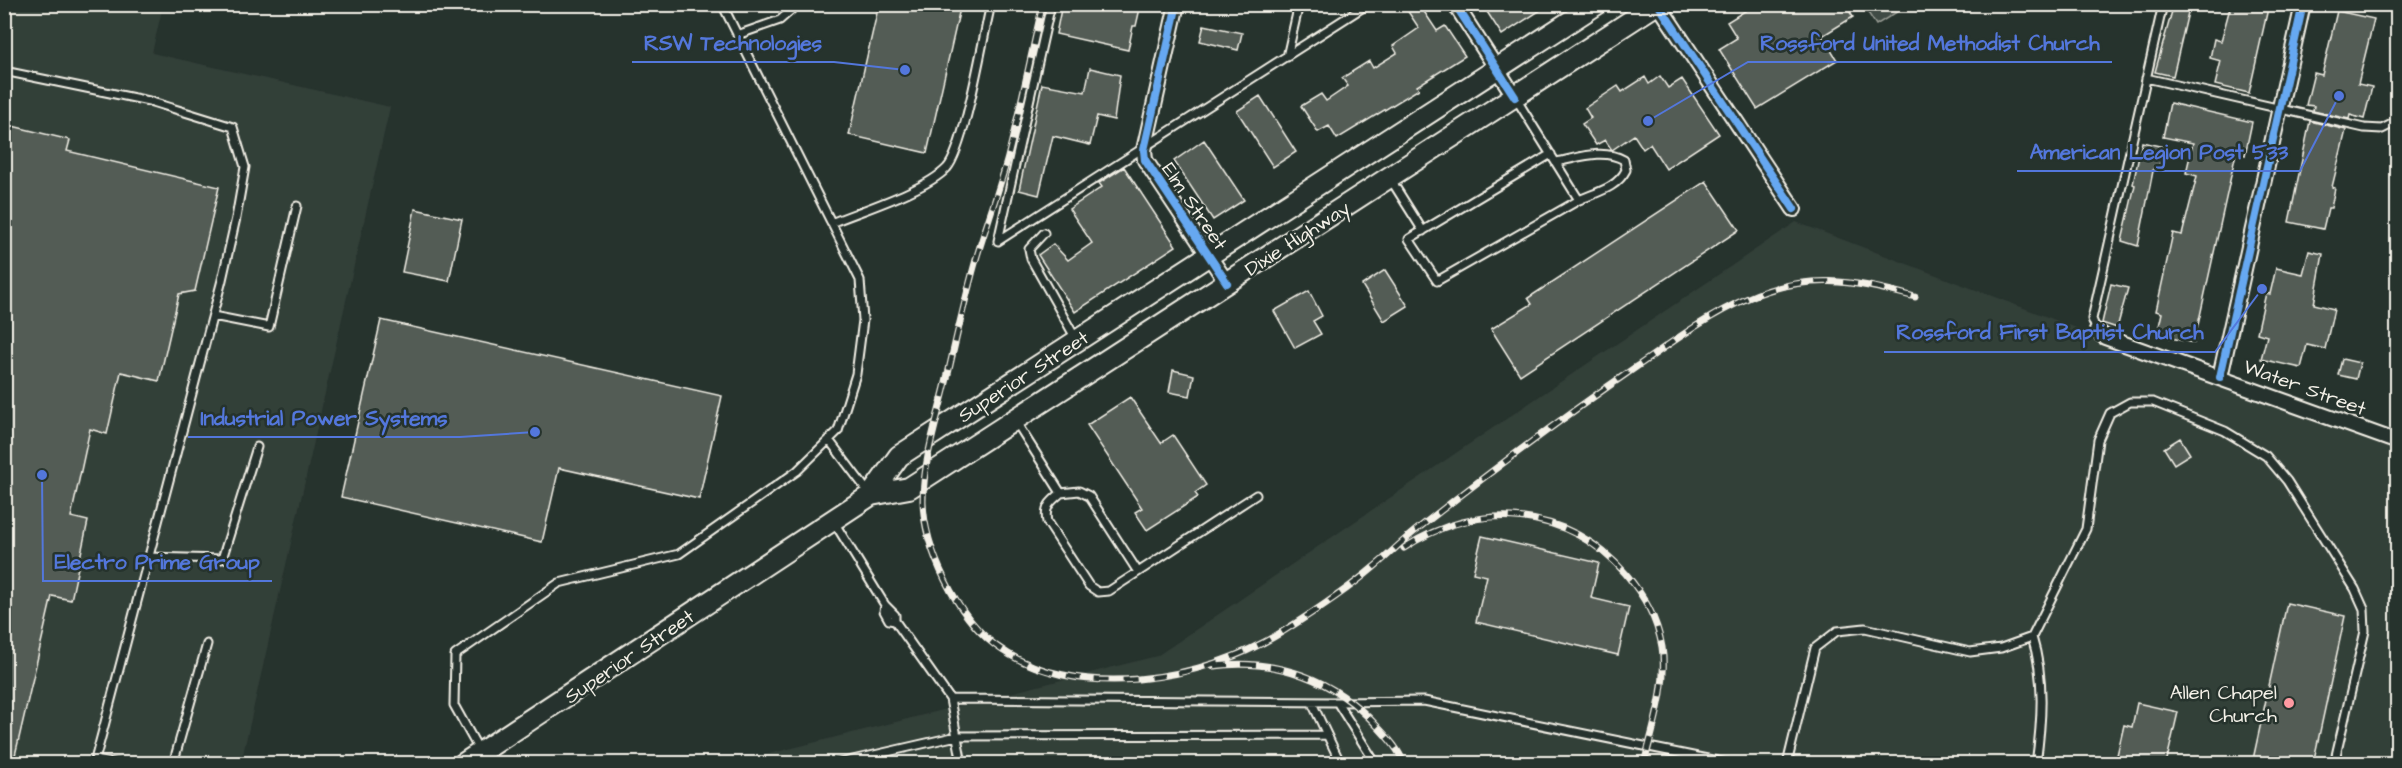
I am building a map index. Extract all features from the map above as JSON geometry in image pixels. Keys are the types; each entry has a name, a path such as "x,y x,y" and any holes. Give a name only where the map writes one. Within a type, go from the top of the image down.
{"main road":[{"name":"Superior Street","path":"463,764 871,495 899,456 1598,4"},
{"name":"Dixie Highway","path":"871,495 909,489 1658,4"},
{"path":"998,393 1015,420"}],"street":[{"name":"Elm Street","path":"1177,4 1144,150 1150,169 1227,283"},
{"path":"1455,4 1515,97"},
{"path":"1658,4 1794,209"},
{"path":"2220,377 2303,4"},
{"name":"Water Street","path":"2097,331 2105,337 2397,442"}],"lane":[{"path":"480,753 454,705 455,655 559,583 679,554 797,471 838,431 856,374 863,320 860,280 722,4"},
{"path":"737,35 780,20 798,4"},
{"path":"831,223 930,182 948,167 960,141 990,13 988,4"},
{"path":"1051,4 998,241 1144,150 1368,4"},
{"path":"1287,57 1299,4"},
{"path":"2097,331 2092,319 2163,4"},
{"path":"4,71 149,101 233,127 245,166 213,316 94,762 118,764"},
{"path":"2146,78 2364,128 2382,129 2397,121"},
{"path":"1515,97 1579,200"},
{"path":"1551,154 1409,239 1437,281 1579,200 1612,186 1622,178 1626,170 1624,160 1614,155 1601,153 1556,162"},
{"path":"1390,178 1423,231"},
{"path":"213,316 269,327 297,206"},
{"path":"1044,233 1029,249 1031,259 1077,341"},
{"path":"1787,764 1815,648 1837,631 1865,628 1970,652 2001,648 2032,637 2086,529 2098,440 2110,413 2130,402 2154,402 2225,431 2266,456 2287,481 2355,589 2364,609 2365,631 2334,764"},
{"path":"1015,420 1062,493"},
{"path":"829,440 871,495"},
{"path":"149,557 222,559 257,447"},
{"path":"1138,572 1089,496 1079,491 1062,493 1050,501 1045,511 1047,522 1089,586 1098,592 1109,591 1256,495"},
{"path":"833,520 885,605 884,611 889,620 895,621 950,699 962,764"},
{"path":"2032,637 2041,664 2042,720 2036,764"},
{"path":"173,764 207,644"},
{"path":"950,699 1312,703 1424,701 1732,764"},
{"path":"1337,702 1376,764"},
{"path":"1312,703 1341,764"},
{"path":"835,764 957,736 1327,735"},
{"path":"1683,764 1686,754"}],"shaded area":[{"path":"4,5 163,5 152,53 390,107 241,763 5,763"},
{"path":"1863,5 1908,5 1876,25"},
{"path":"1796,222 2397,449 2397,763 729,764 1157,656"}],"building":[{"path":"879,4 961,4 927,153 849,135"},
{"path":"1062,4 1141,4 1128,50 1056,34"},
{"path":"1403,4 1419,4 1437,31 1445,26 1465,56 1417,86 1419,89 1337,139 1329,126 1318,132 1301,106 1321,94 1326,101 1348,86 1342,78 1369,61 1373,68 1397,53 1393,46 1419,28"},
{"path":"1482,4 1550,4 1502,35"},
{"path":"1756,4 1845,4 1853,17 1822,36 1837,60 1757,109 1719,49 1737,38 1727,22"},
{"path":"2174,4 2190,4 2173,76 2155,72"},
{"path":"2231,4 2269,4 2249,93 2215,85 2221,61 2210,58 2214,39 2221,41"},
{"path":"2337,11 2374,19 2358,84 2372,87 2364,119 2350,115 2349,119 2313,111 2314,106 2306,105 2314,73 2322,75"},
{"path":"1204,25 1242,33 1238,50 1200,41"},
{"path":"1090,68 1120,75 1114,120 1097,116 1090,145 1053,136 1039,195 1019,190 1042,84 1085,92"},
{"path":"1660,76 1668,88 1682,79 1719,134 1666,169 1650,144 1643,149 1634,135 1612,150 1605,140 1596,145 1582,124 1591,118 1585,108 1618,86 1622,92 1645,77 1649,84"},
{"path":"1260,96 1296,152 1273,167 1237,111"},
{"path":"2170,103 2252,122 2245,155 2236,153 2194,343 2157,335 2162,313 2156,311 2173,233 2182,235 2197,176 2186,173 2193,143 2163,137"},
{"path":"2310,121 2346,130 2332,187 2335,188 2331,208 2328,208 2323,229 2289,222"},
{"path":"4,124 70,140 67,151 219,187 195,291 179,294 159,381 121,372 107,434 90,429 71,517 88,521 71,600 52,596 13,764 4,764"},
{"path":"1204,140 1244,200 1213,220 1174,161"},
{"path":"2142,142 2164,147 2159,168 2154,166 2138,246 2122,241"},
{"path":"1124,167 1176,246 1075,312 1038,255 1053,244 1068,260 1092,243 1069,209 1102,187 1099,183"},
{"path":"1706,181 1739,230 1520,375 1491,329 1532,304 1528,298"},
{"path":"415,209 462,219 449,281 402,272"},
{"path":"2309,251 2323,254 2314,304 2334,309 2325,349 2307,345 2301,368 2261,359 2267,336 2257,333 2266,293 2270,294 2276,268 2303,274"},
{"path":"1385,270 1408,306 1384,321 1362,285"},
{"path":"2111,284 2128,288 2117,328 2102,323"},
{"path":"1309,291 1322,316 1313,321 1321,334 1295,348 1274,311"},
{"path":"381,320 722,396 699,499 559,468 542,542 341,497"},
{"path":"2342,359 2360,363 2356,379 2338,375"},
{"path":"1173,370 1194,375 1190,396 1169,392"},
{"path":"1130,397 1161,443 1173,435 1206,485 1195,493 1198,497 1147,530 1135,512 1142,508 1087,425"},
{"path":"2180,438 2190,454 2174,464 2164,448"},
{"path":"1482,536 1599,563 1591,598 1629,607 1618,655 1476,622 1487,576 1473,573"},
{"path":"2287,603 2345,616 2313,764 2252,764"},
{"path":"2137,703 2178,712 2166,764 2115,764 2124,725 2132,727"}],"railway":[{"path":"1043,4 1008,157 977,256 932,437 923,501 929,540 936,560 945,580 968,617 995,645 1027,663 1062,675 1100,680 1139,679 1177,673 1215,663 1250,649 1282,632 1341,593 1473,486 1608,386 1676,339 1746,299 1768,290 1810,282 1851,283 1915,297"},
{"path":"1404,548 1432,533 1462,522 1491,517 1521,517 1549,523 1577,534 1603,551 1626,574 1644,599 1657,626 1662,647 1661,691 1644,764"},
{"path":"1214,666 1260,665 1303,675 1323,684 1342,696 1377,726 1396,748 1404,764"}],"cycle path":[{"path":"1177,4 1144,150 1145,160 1227,283"},
{"path":"1455,4 1515,97"},
{"path":"1658,4 1794,209"},
{"path":"2220,377 2303,4"}],"place":[{"name":"RSW Technologies","path":"905,70"},
{"name":"American Legion Post 533","path":"2339,96"},
{"name":"Rossford United Methodist Church","path":"1648,121"},
{"name":"Rossford First Baptist Church","path":"2262,289"},
{"name":"Industrial Power Systems","path":"535,432"},
{"name":"Electro Prime Group","path":"42,475"},
{"name":"Allen Chapel Church","path":"2289,703"}]}
